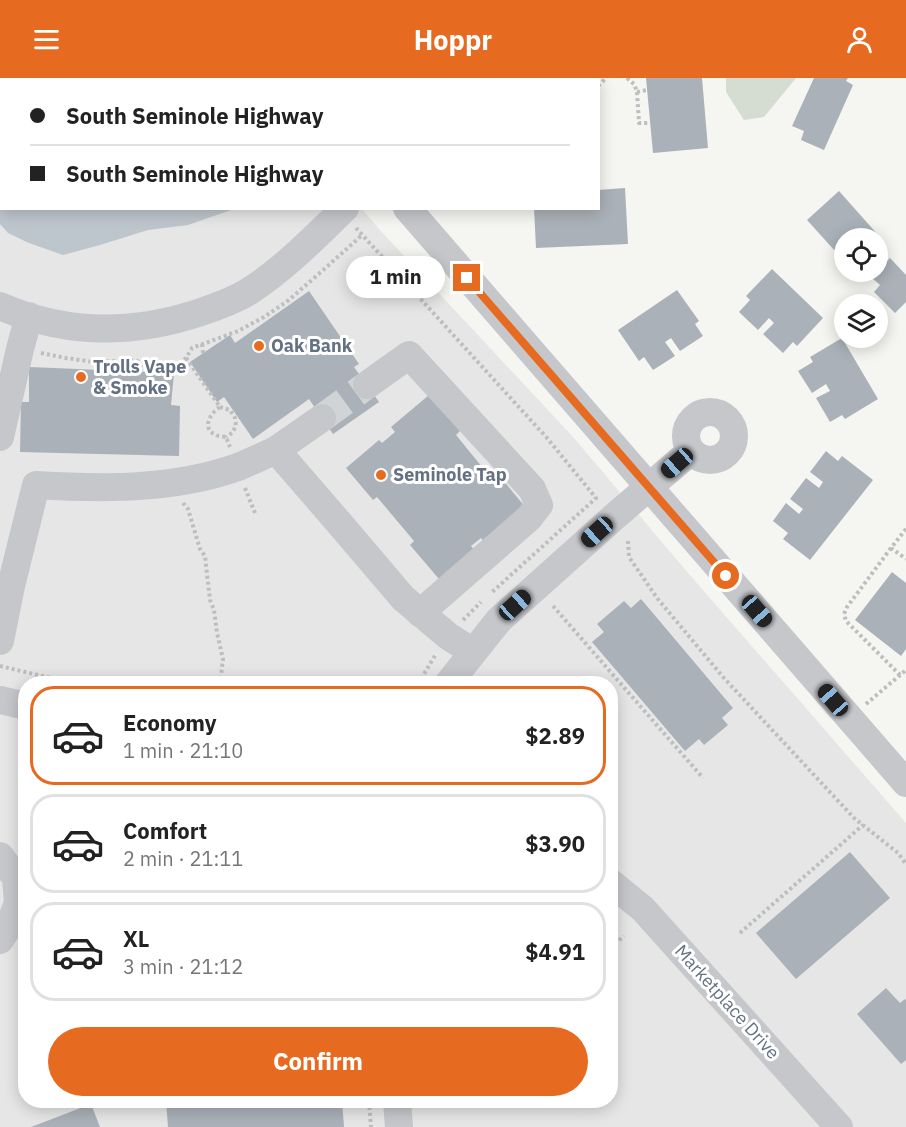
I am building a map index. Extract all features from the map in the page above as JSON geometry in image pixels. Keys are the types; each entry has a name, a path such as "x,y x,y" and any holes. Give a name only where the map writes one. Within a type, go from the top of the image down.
{"street":[{"path":"409,210 906,783"},
{"path":"0,306 72,327 101,330 127,329 188,317 224,304 250,291 310,242 348,215"},
{"path":"0,437 29,316"},
{"path":"367,385 409,355 532,489 539,505 529,518 420,613"},
{"path":"0,641 12,535 36,484 92,487 139,486 197,478 237,467 276,450 322,417"},
{"path":"276,450 403,598 448,636 472,652"},
{"path":"454,676 499,620 691,451"},
{"path":"0,700 18,704"},
{"path":"0,856 16,878 18,903 9,926 0,940"},
{"name":"Marketplace Drive","path":"618,889 643,909 839,1127"},
{"path":"398,1108 399,1127"}],"path":[{"path":"627,78 634,84 637,92 639,123 650,123"},
{"path":"637,92 647,90"},
{"path":"348,215 547,438 596,498"},
{"path":"202,344 203,353"},
{"path":"186,358 220,407 230,410 235,418 236,426 226,437 214,435 209,429 208,420 220,407"},
{"path":"226,437 255,513"},
{"path":"182,501 188,509 200,549 205,556 210,600 223,659 220,676"},
{"path":"900,675 846,621 844,614 906,529"},
{"path":"628,541 629,556 657,598 723,677 847,810 898,853 906,864"},
{"path":"891,548 906,558"},
{"path":"553,606 614,676"},
{"path":"0,666 42,676"},
{"path":"848,717 906,670"},
{"path":"618,681 703,778"},
{"path":"740,933 863,825"},
{"path":"618,941 624,936"},
{"path":"370,1108 371,1127"}],"shaded area":[{"path":"726,78 796,78 764,117 744,120 726,92"},
{"path":"0,210 363,210 574,438 688,573 906,823 906,1127 0,1127"},
{"path":"0,210 231,210 188,225 148,230 63,255 8,233 0,224"}],"building":[{"path":"646,78 702,78 708,148 653,153"},
{"path":"814,78 848,78 846,81 853,85 824,150 801,140 804,131 792,126"},
{"path":"625,188 628,244 536,248 534,210 600,210 600,190"},
{"path":"839,191 872,228 834,228 834,250 807,220"},
{"path":"890,258 906,275 906,302 895,313 888,306 888,294 874,292 880,285 877,282 888,282 888,260"},
{"path":"772,269 823,318 797,346 793,342 783,353 763,334 774,323 769,318 758,330 739,312 750,300 746,296"},
{"path":"677,290 699,321 695,324 703,336 680,351 671,338 665,342 675,356 653,370 644,357 639,361 618,330"},
{"path":"309,291 359,364 354,367 379,402 333,434 309,399 253,439 224,397 217,402 190,362 230,335 235,343"},
{"path":"834,343 834,348 848,348 878,399 845,419 842,415 830,422 816,398 830,391 826,384 812,393 798,371 813,362 810,357"},
{"path":"29,367 174,373 171,405 180,406 179,456 20,452 21,402 29,402"},
{"path":"429,395 460,431 456,435 487,473 493,468 526,508 485,543 481,538 471,546 474,550 439,579 410,545 414,541 377,497 373,500 346,468 379,440 382,443 395,432 391,427"},
{"path":"826,451 838,461 842,456 873,480 810,560 783,539 788,533 773,521 786,503 799,514 803,509 790,499 806,478 819,488 823,482 810,472"},
{"path":"892,572 906,583 906,649 901,656 855,620"},
{"path":"641,599 733,708 722,718 728,725 704,745 699,739 685,751 592,642 604,632 597,624 624,601 631,608"},
{"path":"850,852 890,898 796,979 756,933"},
{"path":"886,988 900,1003 906,1000 906,1060 901,1064 857,1014"},
{"path":"81,1108 93,1108 100,1127 31,1127"},
{"path":"167,1108 343,1108 344,1127 168,1127"}],"tunnel":[{"path":"322,418 367,385"}],"place":[{"name":"Oak Bank","path":"259,346"},
{"name":"Trolls Vape & Smoke","path":"81,377"},
{"name":"Seminole Tap","path":"381,475"}],"route":[{"path":"467,278 726,576"}]}
